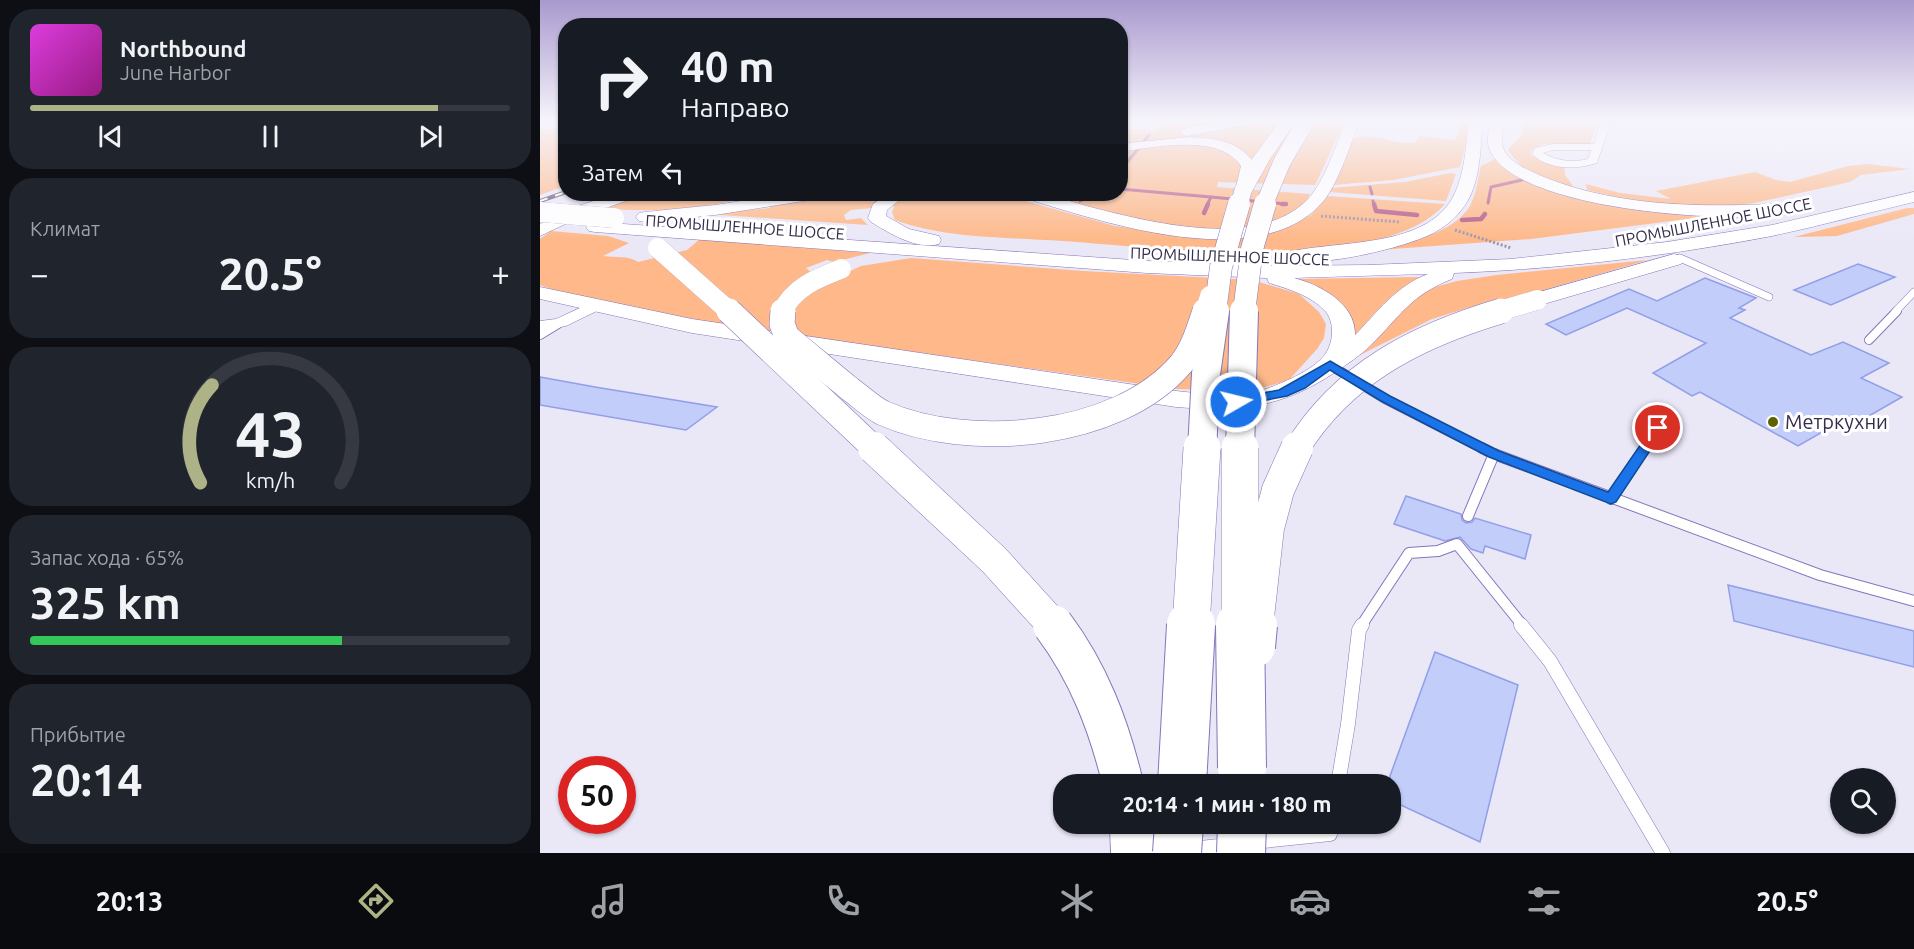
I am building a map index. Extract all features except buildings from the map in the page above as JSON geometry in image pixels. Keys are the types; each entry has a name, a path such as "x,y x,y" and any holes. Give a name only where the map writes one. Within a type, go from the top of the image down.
{"highway":[{"path":"1183,774 1206,374 1215,268 1243,192 1260,161"},
{"path":"1242,774 1240,522 1244,296 1253,243 1265,200 1283,161"},
{"path":"1241,853 1242,834"}],"main road":[{"path":"1243,192 1249,166 1246,161"},
{"path":"1051,201 1124,222 1181,231 1223,233 1256,231 1283,223 1299,215 1318,197 1335,161"},
{"path":"1259,259 1329,253 1383,244 1436,224 1455,209 1463,194 1471,161"},
{"path":"1508,161 1533,178 1574,193 1623,204 1670,210 1714,212 1795,208"},
{"name":"ПРОМЫШЛЕННОЕ ШОССЕ","path":"540,212 1071,251 1259,259 1516,258 1674,233 1914,180"},
{"name":"ПРОМЫШЛЕННОЕ ШОССЕ","path":"540,222 977,256 1215,268 1369,271 1666,248 1772,230 1912,198"},
{"path":"540,231 574,213 610,201"},
{"path":"614,218 684,214 772,201"},
{"path":"887,201 877,214 878,218 891,228 942,242"},
{"path":"595,226 635,236 658,248 763,341 986,554 1042,611 1066,642 1091,686 1104,714 1120,774"},
{"path":"1242,774 1270,520 1277,491 1303,438 1337,396 1363,372 1389,355 1450,327 1772,230"},
{"path":"977,256 898,257 841,269 812,282 789,298 782,309 781,327 787,337 881,411 900,420 935,429 999,434 1048,429 1072,423 1115,410 1149,392 1179,366 1189,352 1215,268 1300,286 1329,302 1345,324 1346,337 1341,351 1330,365"},
{"path":"540,293 692,326 1208,402 1236,402 1283,394 1301,385 1367,336 1400,298 1414,288 1450,273 1516,258"}],"street":[{"path":"1549,161 1586,163 1591,161"},
{"path":"540,326 560,323 595,306"}],"lane":[{"path":"1680,258 1770,297"},
{"path":"1869,340 1914,292"},
{"path":"540,335 560,323"},
{"path":"1330,365 1385,399 1494,454 1820,575 1914,601"},
{"path":"1611,499 1658,428"},
{"path":"1468,516 1494,454"},
{"path":"1340,774 1359,630 1409,553 1438,551 1456,544 1550,661 1663,853"},
{"path":"1157,841 1330,834"}],"path":[{"path":"1299,215 1436,224 1516,258"}],"shaded area":[{"path":"540,161 558,161 558,189 540,195"},
{"path":"1128,161 1326,161 1315,185 1218,182 1217,187 1310,194 1304,203 1290,213 1265,223 1235,228 1201,228 1166,224 1061,201 1128,201"},
{"path":"1344,161 1462,161 1460,167 1393,180 1333,185"},
{"path":"1491,161 1498,161 1513,172 1596,202 1649,212 1718,215 1531,239 1379,250 1429,235 1452,224 1462,216 1470,206 1481,166"},
{"path":"1517,161 1541,161 1564,166 1565,175 1576,190 1537,175"},
{"path":"1868,164 1910,169 1861,175 1850,182 1754,203 1717,207 1640,203 1587,190 1586,184 1620,193 1671,199 1656,191 1755,172 1776,180 1790,182 1848,166"},
{"path":"1450,173 1456,174 1446,201 1330,192 1331,188 1405,182"},
{"path":"1327,196 1445,204 1414,227 1372,241 1320,249 1264,252 1151,248 957,234 935,231 895,220 892,212 894,206 851,210 844,215 846,220 861,218 868,225 707,214 770,208 771,201 1025,201 1115,226 1191,237 1219,237 1282,229 1311,215"},
{"path":"626,201 731,201 680,209 601,208"},
{"path":"1914,208 1914,214 1837,236 1794,237"},
{"path":"551,231 608,236 629,243 603,256 626,258 638,262 687,250 700,239 870,253 834,262 827,260 806,268 813,274 835,278 861,266 911,258 1084,271 1252,280 1299,294 1319,312 1326,324 1324,338 1317,349 1289,380 1252,391 1176,389 714,324 559,292 540,285 540,239"},
{"path":"1648,260 1499,303 1493,300 1432,319 1358,356 1416,298 1435,287 1497,275"},
{"path":"1420,277 1383,304 1354,339 1298,279"}],"waterway":[{"path":"1488,203 1491,187 1522,180"},
{"path":"1370,187 1372,194"},
{"path":"1128,190 1211,197"},
{"path":"1207,205 1211,197"},
{"path":"1211,197 1286,204 1282,204"},
{"path":"1373,201 1374,205"},
{"path":"1204,213 1208,204"},
{"path":"1374,204 1376,211 1417,215"},
{"path":"1462,220 1481,219 1485,214"}],"railway":[{"path":"540,201 558,195"}],"place":[{"name":"Метркухни","path":"1773,422"}],"route":[{"path":"1236,402 1283,394 1330,365 1385,399 1494,454 1611,499 1658,428"}]}
